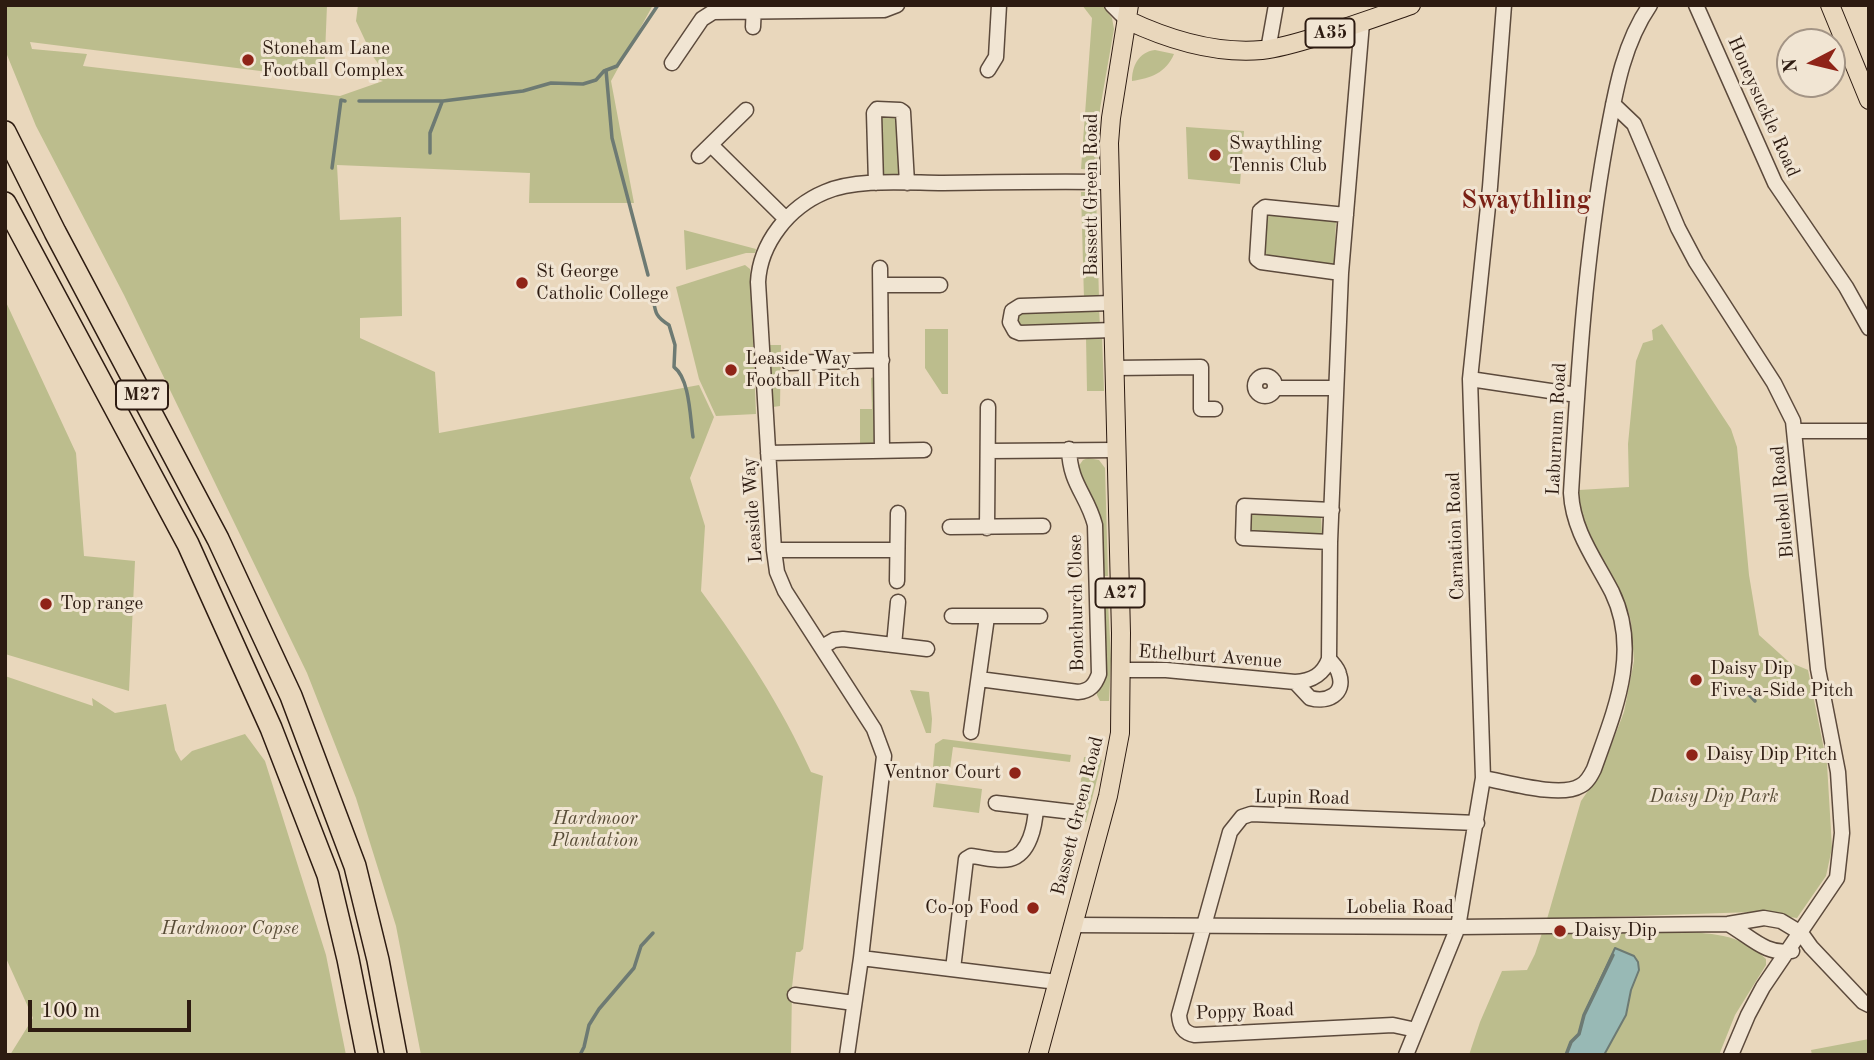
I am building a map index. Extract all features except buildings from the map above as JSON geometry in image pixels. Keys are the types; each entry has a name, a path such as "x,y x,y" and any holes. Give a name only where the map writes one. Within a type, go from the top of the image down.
{"highway":[{"name":"M27","path":"5,132 55,233 218,539 291,696 355,866 378,960 396,1055"},
{"name":"M27","path":"5,203 188,544 271,728 328,875 367,1055"}],"main road":[{"name":"A35","path":"1128,12 1148,30 1190,43 1241,50 1268,50 1362,23 1411,5"},
{"path":"1830,5 1869,100"},
{"name":"Bassett Green Road","path":"1038,1055 1116,760 1120,725 1110,182 1111,118 1128,12"}],"street":[{"path":"672,64 707,14 884,10 897,5"},
{"path":"988,70 996,57 999,5"},
{"path":"1112,5 1128,12"},
{"path":"1268,50 1276,5"},
{"name":"Carnation Road","path":"1406,1055 1458,927 1483,778 1470,379 1490,187 1504,5"},
{"name":"Laburnum Road","path":"1483,778 1550,789 1580,787 1594,769 1623,682 1625,657 1621,614 1577,527 1572,509 1577,395 1593,216 1625,53 1650,5"},
{"name":"Honeysuckle Road","path":"1696,5 1775,184 1846,287 1869,328"},
{"name":"Ethelburt Avenue","path":"1121,670 1166,670 1295,682 1314,679 1329,659 1330,542 1341,273 1362,23"},
{"name":"Bluebell Road","path":"1613,104 1634,124 1678,228 1696,262 1774,383 1789,411 1795,431 1818,669 1835,747 1842,833 1837,878 1787,952"},
{"path":"876,183 874,113 877,109 900,110 903,113 907,183"},
{"path":"699,156 746,110"},
{"path":"711,145 786,219"},
{"name":"Leaside Way","path":"846,1055 861,958 884,757 874,729 782,586 777,572 759,276 768,246 786,219 801,205 837,187 876,183 1110,182"},
{"path":"1341,273 1261,262 1257,259 1260,211 1265,207 1346,215"},
{"path":"880,268 882,451"},
{"path":"881,285 940,285"},
{"name":"Bassett Green Road","path":"1112,303 1020,306 1012,311 1010,322 1020,333 1113,330"},
{"path":"789,363 882,360"},
{"path":"1114,368 1201,367 1201,409 1215,410"},
{"path":"1470,379 1577,395"},
{"path":"1275,388 1336,388"},
{"path":"987,528 988,407"},
{"path":"1795,431 1869,431"},
{"name":"Bonchurch Close","path":"979,679 1078,692 1089,689 1097,681 1095,525 1092,512 1072,475 1069,449"},
{"path":"768,453 924,450"},
{"path":"988,451 1116,450"},
{"path":"1330,542 1243,538 1244,506 1332,510"},
{"path":"897,581 898,513"},
{"path":"950,527 1043,526"},
{"path":"774,550 897,550"},
{"path":"894,645 898,602"},
{"name":"Bonchurch Close","path":"952,616 1040,616"},
{"path":"971,732 987,617"},
{"path":"822,647 834,640 843,639 927,649"},
{"name":"Ethelburt Avenue","path":"1295,682 1310,698 1331,698 1341,684 1340,675 1329,659"},
{"path":"996,803 1073,812"},
{"path":"953,969 965,859 971,856 1013,858 1025,848 1032,834 1037,808"},
{"name":"Lupin Road","path":"1204,925 1230,832 1242,817 1251,814 1477,823"},
{"name":"Lobelia Road","path":"1072,925 1458,927 1728,924 1764,918 1781,921 1801,933"},
{"path":"1728,924 1772,951 1787,952 1811,947"},
{"name":"Poppy Road","path":"1204,925 1179,1015 1182,1028 1188,1034 1393,1025 1416,1030"},
{"path":"1801,933 1811,947 1863,1002 1869,1005"},
{"path":"1731,1055 1748,1015 1787,952"},
{"path":"861,958 1057,982"},
{"path":"795,995 854,1003"}],"green space":[{"name":"Hardmoor Plantation","path":"5,5 327,5 324,79 30,42 32,49 87,54 83,66 340,96 383,81 375,78 378,70 382,69 372,55 356,21 358,5 653,5 611,81 634,203 529,203 530,173 337,165 340,220 401,217 402,316 360,318 360,338 435,372 439,433 699,385 714,417 690,478 705,526 701,591 761,678 811,772 823,776 803,949 796,952 792,987 791,1055 421,1055 396,926 356,798 307,673 124,295 36,126 5,50"},
{"path":"1082,5 1102,5 1112,18 1114,29 1100,109 1098,170 1081,169 1092,18"},
{"path":"1155,50 1174,54 1167,66 1157,74 1132,81 1137,61 1144,54"},
{"path":"881,113 897,114 900,174 881,175 878,118"},
{"name":"Swaythling Tennis Club","path":"1186,127 1244,131 1240,184 1188,179"},
{"path":"1081,192 1096,192 1099,298 1084,299"},
{"path":"1267,212 1336,220 1334,265 1264,258"},
{"path":"684,230 756,249 755,253 746,253 686,270"},
{"path":"745,265 750,269 756,414 716,416 699,379 676,287"},
{"path":"5,300 76,453 84,556 135,561 129,691 5,654"},
{"path":"1099,308 1100,327 1022,328 1017,324 1018,311"},
{"name":"Daisy Dip Park","path":"1662,324 1731,429 1737,447 1749,575 1759,635 1789,662 1808,670 1827,764 1832,848 1826,876 1797,918 1753,912 1547,919 1581,801 1601,772 1624,712 1634,661 1628,610 1595,551 1580,513 1579,490 1629,487 1628,444 1636,361 1643,343 1653,340 1652,330"},
{"path":"925,329 948,329 948,394 942,394 925,368"},
{"path":"1102,336 1104,391 1087,391 1086,337"},
{"path":"770,345 781,345 780,406 773,407"},
{"path":"874,377 875,439 873,443 860,444 860,409 872,409 871,378"},
{"path":"1088,458 1099,460 1105,468 1108,576 1103,576 1078,467"},
{"path":"1249,514 1321,516 1322,535 1250,534"},
{"path":"1102,582 1104,600 1108,601 1111,660 1109,701 1100,701 1097,695"},
{"name":"Hardmoor Copse","path":"5,676 93,706 92,698 115,713 166,704 175,750 181,761 192,751 245,734 265,761 326,955 346,1055 10,1055 33,1018 5,956"},
{"path":"910,690 929,692 931,733 926,733"},
{"path":"943,739 1071,755 1070,762 953,747 950,769 933,767 935,744"},
{"path":"1084,757 1102,760 1086,822 1075,825"},
{"path":"936,783 982,789 979,813 933,807"},
{"path":"1674,931 1734,939 1756,950 1766,959 1766,965 1735,1015 1719,1055 1469,1055 1502,971 1527,970 1542,933"},
{"path":"1869,1039 1869,1055 1812,1055 1811,1050"}],"water":[{"path":"1615,948 1634,956 1638,962 1639,970 1631,990 1626,1015 1604,1055 1566,1055 1571,1042 1579,1034 1584,1015"}],"waterway":[{"path":"359,101 443,101 523,91 551,83 583,84 596,80 604,71 617,66 658,5"},
{"path":"606,70 612,138 648,275"},
{"path":"332,168 341,100 345,101"},
{"path":"430,153 430,133 442,102"},
{"path":"652,292 656,311 669,325 675,345 674,367 686,389 693,437"},
{"path":"1743,688 1755,701"},
{"path":"580,1055 589,1025 634,968 641,946 653,933"},
{"path":"1566,1055 1571,1042 1579,1034 1584,1015 1613,955"}],"place":[{"name":"Stoneham Lane Football Complex","path":"248,60"},
{"name":"Swaythling Tennis Club","path":"1215,155"},
{"name":"St George Catholic College","path":"522,283"},
{"name":"Leaside Way Football Pitch","path":"731,370"},
{"name":"Top range","path":"46,604"},
{"name":"Daisy Dip Five-a-Side Pitch","path":"1696,680"},
{"name":"Daisy Dip Pitch","path":"1692,755"},
{"name":"Ventnor Court","path":"1015,773"},
{"name":"Co-op Food","path":"1033,908"},
{"name":"Daisy Dip","path":"1560,931"}],"district":[{"name":"Swaythling","path":"1526,201"}]}
